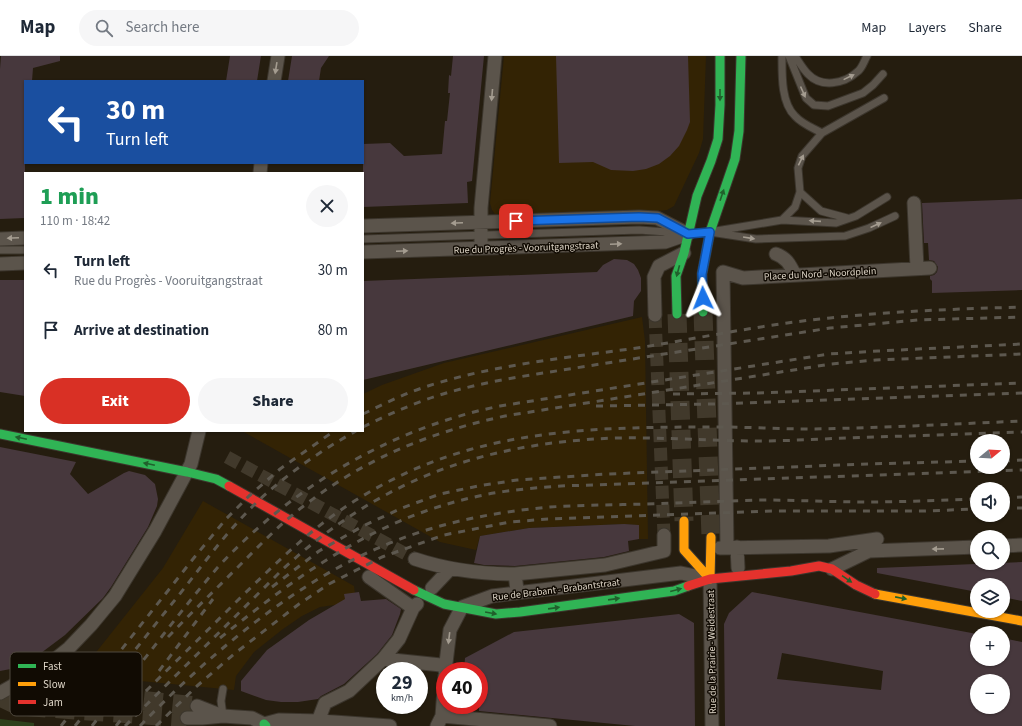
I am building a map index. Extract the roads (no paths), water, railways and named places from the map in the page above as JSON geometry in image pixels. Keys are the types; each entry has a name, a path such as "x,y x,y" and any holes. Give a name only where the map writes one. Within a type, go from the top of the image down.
{"street":[{"path":"274,80 278,56"},
{"path":"481,235 481,208 495,56"},
{"path":"703,312 697,196 718,139 720,56"},
{"path":"678,314 676,276 684,253 699,233 735,159 739,131 741,56"},
{"name":"Place du Nord - Noordplein","path":"732,548 723,272 743,278 923,268 914,203"},
{"name":"Rue du Progrès - Vooruitgangstraat","path":"364,252 481,235 639,217 658,218 699,233"},
{"name":"Rue du Progrès - Vooruitgangstraat","path":"364,226 481,235 665,242 699,233"},
{"path":"0,239 24,238"},
{"path":"655,315 654,277 659,266 684,253"},
{"path":"776,254 784,257 790,264 795,275"},
{"path":"0,264 24,263"},
{"path":"64,652 91,625 115,596 128,576 155,531 187,472 193,458 199,432"},
{"path":"0,434 216,479 419,593 444,604 462,607 450,630 445,662"},
{"path":"684,521 684,550 710,579"},
{"name":"Rue de Brabant - Brabantstraat","path":"415,559 464,572 515,574 605,565 664,551 664,535"},
{"path":"710,579 711,542 732,548 830,546 877,540"},
{"path":"1010,546 1022,545"},
{"path":"832,569 869,551 970,547"},
{"path":"732,548 738,568"},
{"path":"643,556 644,574"},
{"name":"Rue de Brabant - Brabantstraat","path":"462,607 496,614 520,612 674,591 710,579 791,571 819,566 832,569 856,585 872,593 1022,621"},
{"path":"432,588 450,569"},
{"name":"Rue de Brabant - Brabantstraat","path":"515,574 517,590"},
{"name":"Rue de Brabant - Brabantstraat","path":"462,607 492,596 671,574 681,574 710,579"},
{"path":"320,716 325,703 349,691 383,659 399,639 415,606 369,577"},
{"name":"Rue de la Prairie - Weidestraat","path":"710,579 712,726"},
{"path":"383,659 436,669"},
{"path":"0,693 10,687"},
{"path":"197,706 223,716"},
{"path":"187,718 223,716 252,718 265,725 279,720 320,721 390,726"},
{"path":"439,721 550,726"}],"lane":[{"path":"782,56 782,75 785,99 794,116 822,133"},
{"path":"789,56 806,98 814,104 828,106 863,93 883,74"},
{"path":"795,56 809,75 820,82 828,83 836,82 858,72 867,56"},
{"path":"782,220 795,207 800,192 798,168 802,156 822,133 884,98"},
{"path":"800,192 821,211 848,218"},
{"path":"699,233 782,220 836,223 856,216 886,197"},
{"path":"699,233 756,239 846,236 869,228 895,216"},
{"name":"Rue du Progrès - Vooruitgangstraat","path":"364,239 481,235"},
{"path":"0,250 24,250"},
{"path":"223,689 223,716"}],"tunnel":[{"path":"703,312 711,537"},
{"path":"677,314 684,521"},
{"path":"655,315 664,535"},
{"path":"227,457 415,559"},
{"path":"0,694 10,691"},
{"path":"0,697 10,702"},
{"path":"142,700 197,706"},
{"path":"142,715 187,718"}],"railway":[{"path":"364,414 422,388 474,373 528,363 637,348 757,327 806,321 902,312 1022,307"},
{"path":"364,427 401,409 439,395 480,384 523,376 830,328 918,320 1022,317"},
{"path":"142,662 218,567 247,538 279,511 312,486 347,464 383,445 421,429 460,416 500,406 829,354 1022,344"},
{"path":"168,637 271,534 305,505 328,488 376,460 400,449 451,430 505,416 831,364 876,360 1022,354"},
{"path":"673,394 758,393 1022,383"},
{"path":"596,406 714,404 1022,393"},
{"path":"142,695 266,573 311,532 361,497 403,474 446,457 490,445 533,436 623,428 729,427 799,429 1022,421"},
{"path":"119,652 226,519 249,496 280,469 333,432"},
{"path":"134,652 216,547 257,502 292,473 317,455 354,432"},
{"path":"142,709 283,569 320,538 358,511 396,489 436,472 478,458 521,448 567,441 615,438 769,441 1022,432"},
{"path":"1010,461 1022,460"},
{"path":"272,587 319,551 363,526 402,508 440,494 478,486 517,480 607,474 970,461"},
{"path":"220,638 280,591 310,570 373,533 406,518 479,496 530,488 561,486 1022,470"},
{"path":"1010,498 1022,497"},
{"path":"140,726 193,674 223,648 285,601 350,561 403,538 444,525 487,515 562,506 759,500 868,502 970,499"},
{"path":"1010,508 1022,508"},
{"path":"156,726 197,686 234,654 299,604 329,584 382,557 444,535 510,522 548,519 775,511 924,511 970,509"},
{"path":"159,671 213,599"},
{"path":"61,726 69,716"},
{"path":"75,726 83,716"},
{"path":"92,726 100,716"},
{"path":"116,726 124,716"},
{"path":"125,726 135,716"}]}
